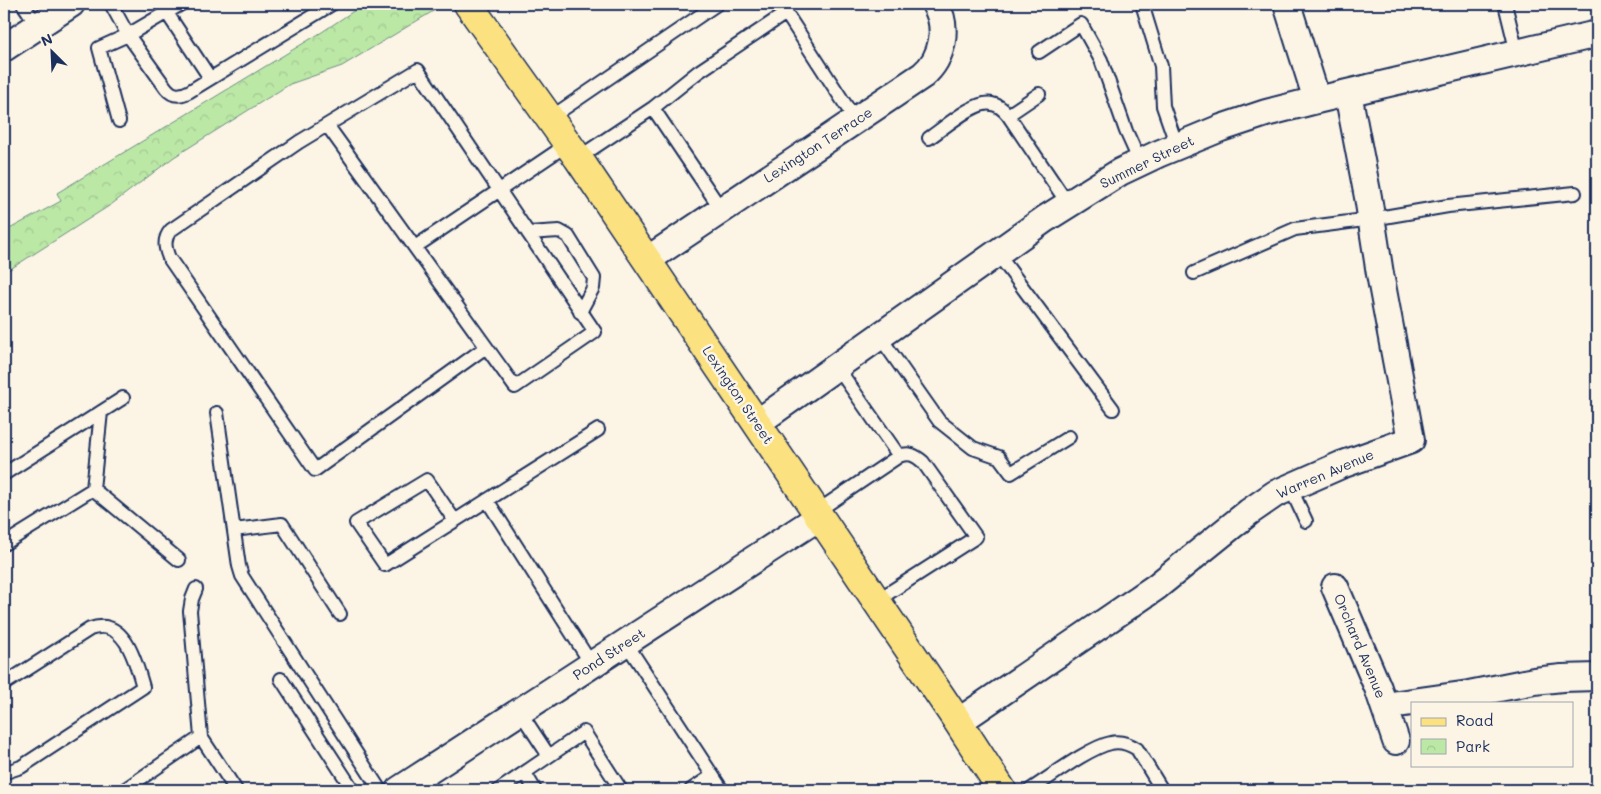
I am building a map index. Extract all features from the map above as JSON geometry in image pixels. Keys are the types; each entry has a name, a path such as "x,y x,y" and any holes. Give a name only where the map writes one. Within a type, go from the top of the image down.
{"main road":[{"name":"Lexington Street","path":"468,4 573,151 1002,790"}],"street":[{"path":"4,48 71,4"},
{"name":"Lexington Terrace","path":"647,260 856,121 931,68 936,60 942,38 941,16 935,4"},
{"path":"1287,4 1317,100"},
{"name":"Summer Street","path":"757,423 1068,204 1140,162 1243,120 1317,100 1597,34"},
{"name":"Warren Avenue","path":"958,722 1135,602 1249,512 1275,494 1341,465 1411,440 1348,93"},
{"name":"Pond Street","path":"399,790 626,643 817,515"},
{"name":"Orchard Avenue","path":"1335,587 1384,706 1396,741"},
{"name":"Orchard Avenue","path":"1412,702 1469,694 1540,680 1597,677"},
{"name":"Orchard Avenue","path":"1384,706 1411,702"}],"lane":[{"path":"23,4 37,25"},
{"path":"111,4 128,35 173,95 186,93 332,4"},
{"path":"119,121 98,48 128,35 181,4"},
{"path":"1142,4 1161,66 1164,106 1177,146"},
{"path":"1505,4 1517,53"},
{"path":"550,118 712,5"},
{"path":"167,13 210,78"},
{"path":"415,247 499,190 653,108 698,72 786,13 856,121"},
{"path":"1039,52 1081,24 1101,60 1126,131 1140,162"},
{"path":"327,125 515,387 595,332 418,70 327,125 299,142 171,230 167,235 165,243 169,258 315,470 486,347"},
{"path":"1008,115 1039,94"},
{"path":"929,138 971,109 991,103 1008,115 1068,204"},
{"path":"653,108 721,209"},
{"path":"1194,273 1295,229 1372,219 1448,206 1575,193"},
{"path":"528,233 555,231 563,232 568,236 594,278 594,288 580,312"},
{"path":"997,253 1113,409"},
{"path":"880,337 939,421 973,448 999,458 1011,473 1068,437"},
{"path":"837,367 899,456"},
{"path":"4,474 123,398"},
{"path":"93,489 101,412"},
{"path":"217,413 239,566 247,585 380,790"},
{"path":"455,520 427,480 356,523 385,565 598,430"},
{"path":"817,515 899,456 911,454 919,459 976,537 876,601"},
{"path":"1290,487 1306,521"},
{"path":"4,544 93,489"},
{"path":"93,489 179,560"},
{"path":"487,500 592,665"},
{"path":"234,530 282,524 340,614"},
{"path":"196,589 190,611 201,737 236,790"},
{"path":"4,684 90,629 104,626 118,634 132,650 143,687 21,767 4,771"},
{"path":"626,643 722,790"},
{"path":"281,679 353,790"},
{"path":"520,712 549,756"},
{"path":"499,790 584,732 621,790"},
{"path":"124,790 201,737"},
{"path":"1030,790 1091,751 1112,743 1130,745 1137,749 1162,790"},
{"path":"525,773 535,790"},
{"path":"691,790 712,776"}],"green space":[{"path":"364,4 430,4 435,10 342,66 290,84 174,157 112,204 4,273 4,232 61,201 57,193 322,32"}]}
